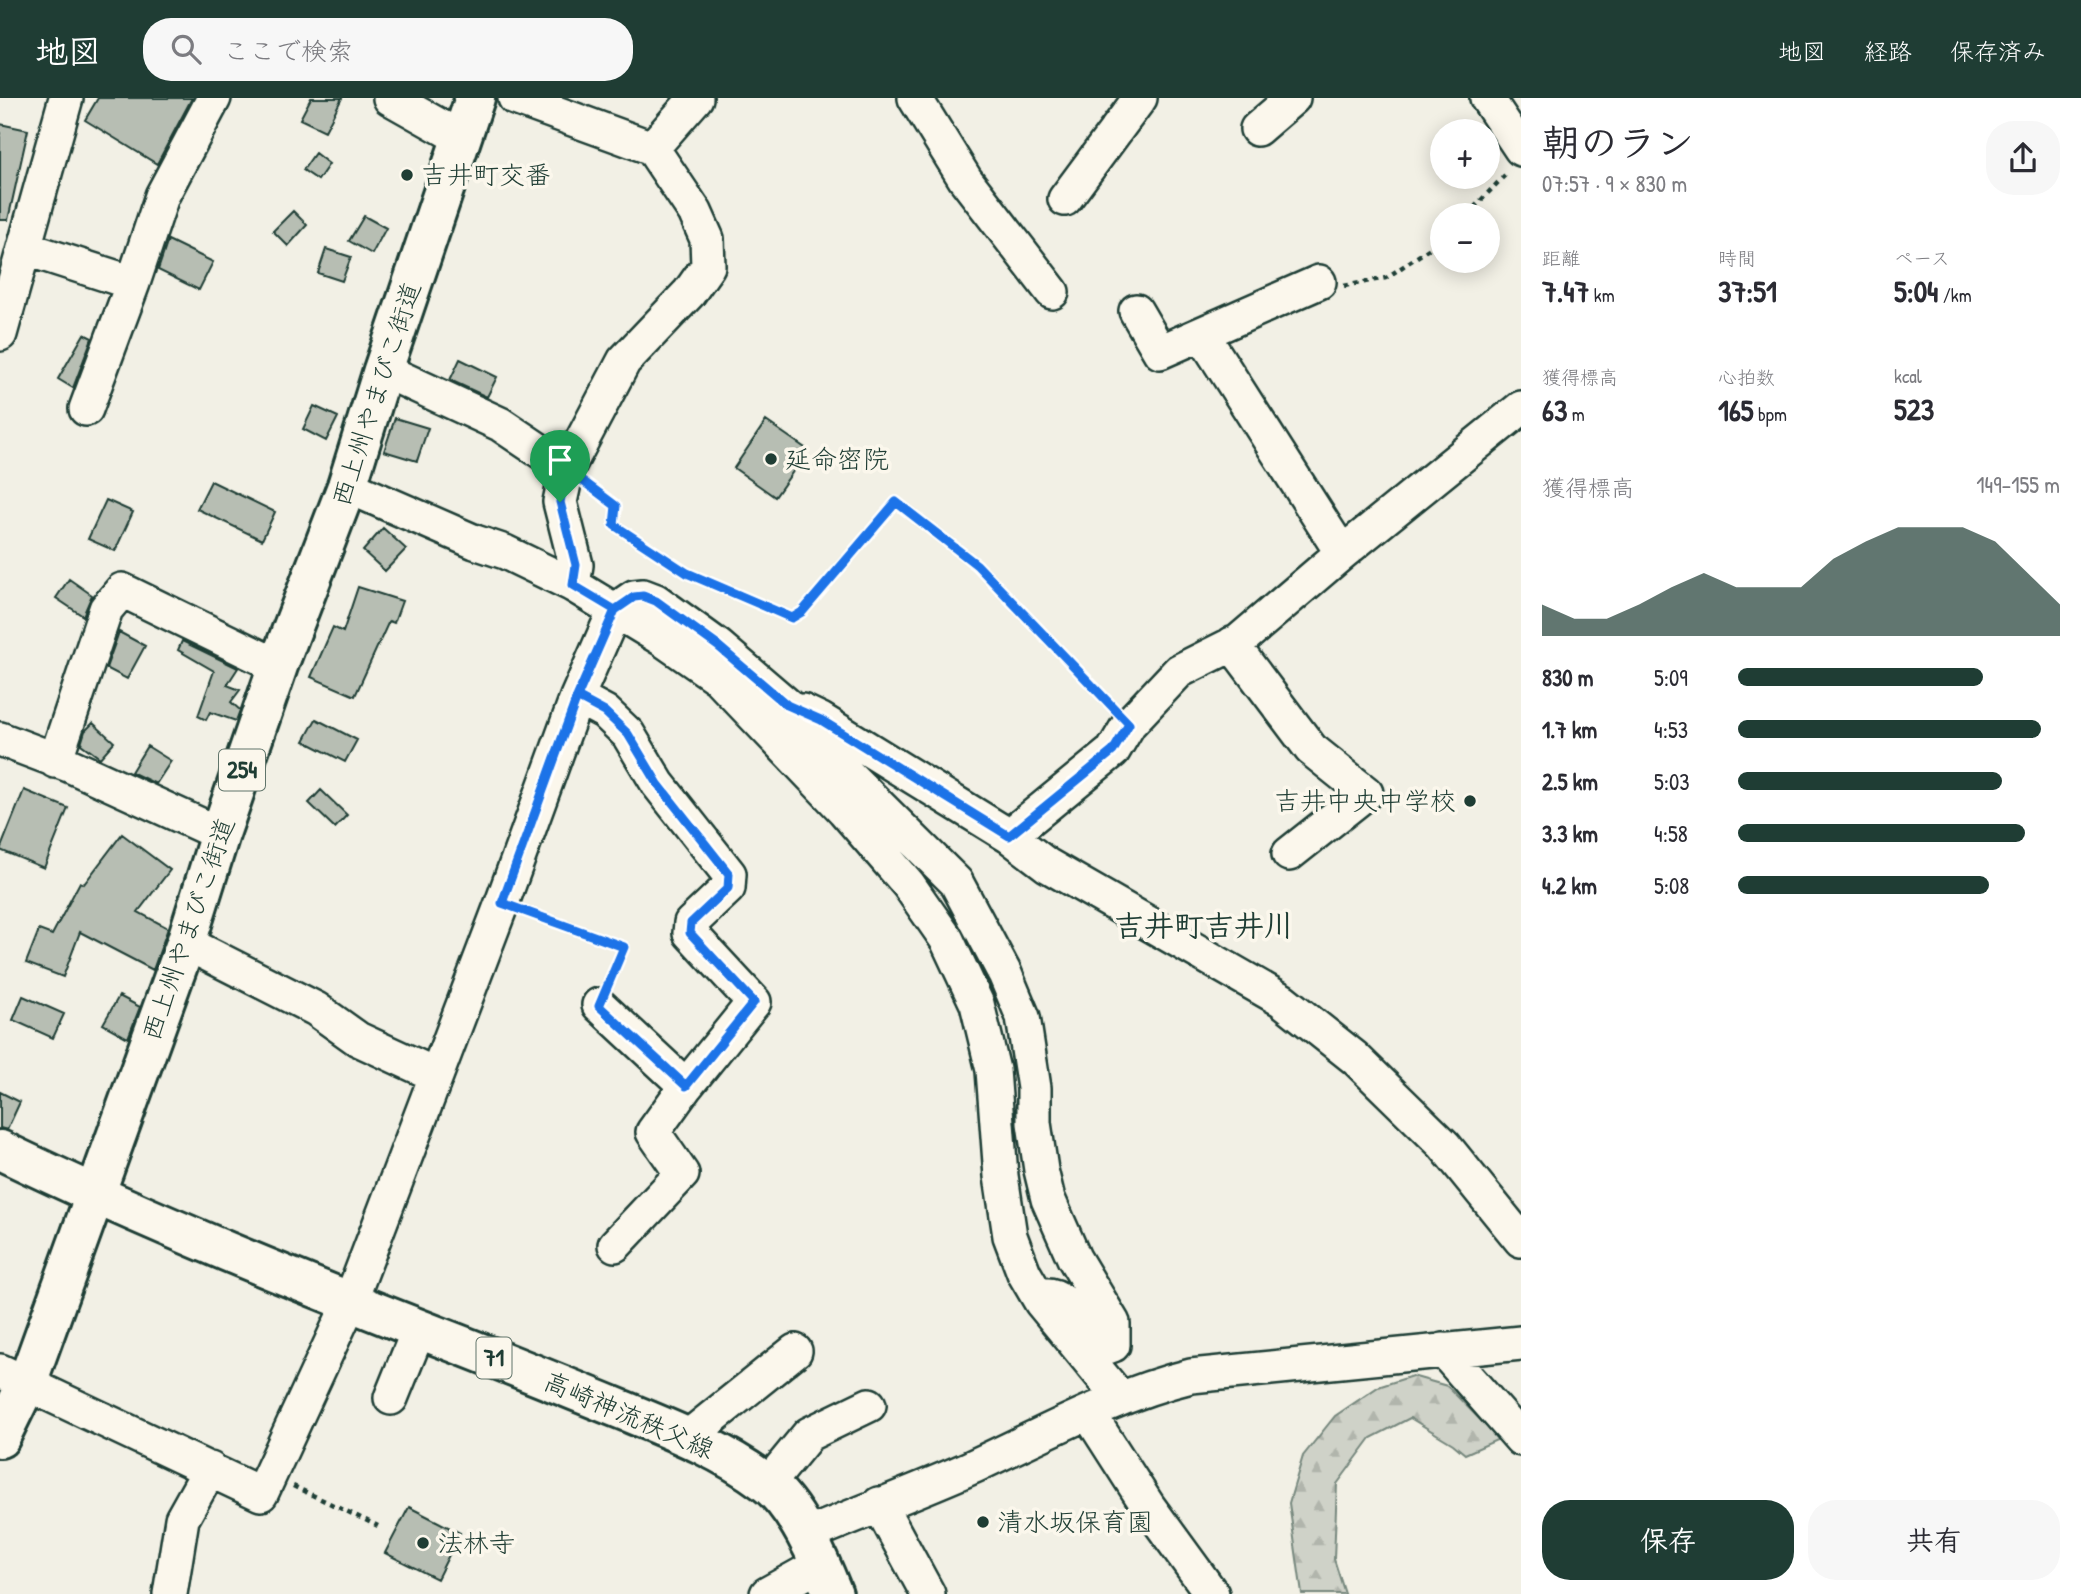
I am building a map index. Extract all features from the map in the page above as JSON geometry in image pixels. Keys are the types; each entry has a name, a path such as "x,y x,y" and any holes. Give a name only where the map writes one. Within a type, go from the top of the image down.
{"main road":[{"name":"西上州やまびこ街道","path":"0,1438 13,1377 94,1195 186,943 278,666 347,486 383,370 475,98"},
{"name":"高崎神流秩父線","path":"0,1150 94,1195 350,1302 704,1443 768,1484 782,1499 821,1564"}],"street":[{"path":"0,334 14,257 66,98"},
{"path":"86,408 162,196 214,98"},
{"path":"390,98 461,138"},
{"path":"515,98 590,111 652,148 695,212 707,239 708,267 689,293 624,361 567,469 560,502 576,565 573,585"},
{"path":"652,148 696,98"},
{"path":"915,98 965,180 1052,292"},
{"path":"1065,199 1140,98"},
{"path":"1257,129 1293,98"},
{"path":"1487,98 1516,158"},
{"path":"14,257 133,283"},
{"path":"1136,311 1160,352 1319,282"},
{"path":"1202,334 1342,553"},
{"path":"383,370 500,424 567,469"},
{"path":"1009,836 1113,751 1129,724 1179,671 1239,641 1342,553 1521,408"},
{"path":"347,486 475,542 505,552 573,585 718,677 908,884 947,940 977,1004 993,1070 1001,1176 1010,1236 1024,1273 1038,1296 1120,1398"},
{"path":"55,761 106,609 122,590 278,666"},
{"path":"13,1377 261,1494 350,1302 502,903 577,697 615,610 634,597 643,596 656,601 718,646 787,705 847,775 956,882 1005,974 1023,1017 1034,1088 1034,1123 1048,1199 1074,1258 1113,1324 1113,1345 1102,1349 1094,1343 1073,1311 1048,1293 1038,1296"},
{"path":"1232,644 1311,749 1366,793 1289,853"},
{"path":"577,697 605,712 628,734 658,784 729,874 728,888 691,923 690,933 754,1002 686,1086 653,1132 682,1174 615,1245"},
{"path":"787,705 821,720 1009,836 1047,865 1282,1000 1355,1058 1444,1145 1521,1240"},
{"path":"0,739 220,834"},
{"path":"186,943 316,1009 358,1039 436,1074"},
{"path":"599,1006 686,1086"},
{"path":"391,1398 419,1329"},
{"path":"767,1594 821,1564 879,1504 969,1468 1029,1438 1158,1384 1191,1376 1521,1343"},
{"path":"1443,1350 1521,1439"},
{"path":"688,1437 795,1351"},
{"path":"768,1484 809,1434 869,1405"},
{"path":"1089,1414 1148,1506 1212,1594"},
{"path":"170,1594 182,1520 210,1469"},
{"path":"879,1504 928,1594"}],"path":[{"path":"1477,203 1516,158"},
{"path":"1319,282 1348,287 1386,278 1430,248"},
{"path":"567,469 616,506 614,525 687,573 792,618 802,612 896,502 977,565 1129,724"},
{"path":"502,903 624,947 599,1006"},
{"path":"270,1475 378,1526"}],"green space":[{"path":"1412,1376 1447,1386 1499,1439 1465,1454 1410,1418 1371,1438 1337,1484 1334,1559 1345,1594 1302,1594 1289,1503 1303,1456 1335,1416 1378,1387"}],"building":[{"path":"98,98 192,98 157,164 85,120"},
{"path":"311,98 342,98 325,131 300,119"},
{"path":"0,124 28,130 8,220 0,220"},
{"path":"315,153 329,164 318,180 303,170"},
{"path":"293,211 307,225 288,246 273,231"},
{"path":"364,216 386,228 372,254 349,241"},
{"path":"168,240 213,262 199,290 158,270"},
{"path":"326,249 351,257 342,281 318,273"},
{"path":"84,334 92,338 73,388 58,379"},
{"path":"460,359 497,377 487,397 450,380"},
{"path":"314,406 338,417 326,441 303,429"},
{"path":"395,418 428,428 417,461 384,451"},
{"name":"延命密院","path":"766,421 808,450 775,497 734,468"},
{"path":"211,481 275,512 262,540 197,509"},
{"path":"106,500 133,512 115,551 88,539"},
{"path":"383,528 406,549 385,571 363,551"},
{"path":"69,579 92,595 83,616 56,598"},
{"path":"358,587 402,601 394,623 389,621 355,696 311,677 333,627 343,632"},
{"path":"119,632 145,646 127,679 106,668"},
{"path":"182,641 238,668 227,685 240,690 231,702 240,710 236,721 210,712 206,720 198,716 214,671 178,650"},
{"path":"316,719 357,740 345,762 304,741"},
{"path":"93,723 114,742 100,758 81,744 85,731"},
{"path":"147,746 171,761 156,784 131,772"},
{"path":"24,790 68,808 44,868 0,850"},
{"path":"321,790 347,815 335,828 309,803"},
{"path":"122,834 170,870 138,912 168,928 153,970 80,932 63,977 26,963 39,930 52,935 80,882 84,884"},
{"path":"23,996 64,1014 53,1038 13,1020"},
{"path":"119,996 140,1007 128,1038 103,1024"},
{"path":"0,1092 20,1102 7,1130 0,1128"},
{"name":"法林寺","path":"409,1507 460,1533 437,1579 385,1553"}],"place":[{"name":"吉井町交番","path":"407,175"},
{"name":"延命密院","path":"771,459"},
{"name":"吉井中央中学校","path":"1470,801"},
{"name":"清水坂保育園","path":"983,1522"},
{"name":"法林寺","path":"423,1543"}],"district":[{"name":"吉井町吉井川","path":"1204,926"}],"route":[{"path":"560,502 567,469 616,506 614,525 687,573 792,618 802,612 896,502 977,565 1129,724 1113,751 1009,836 821,720 787,705 718,646 656,601 643,596 634,597 615,610 577,697 605,712 628,734 658,784 729,874 728,888 691,923 690,933 754,1002 686,1086 599,1006 624,947 502,903 577,697 615,610 573,585 576,565 560,502"}]}
